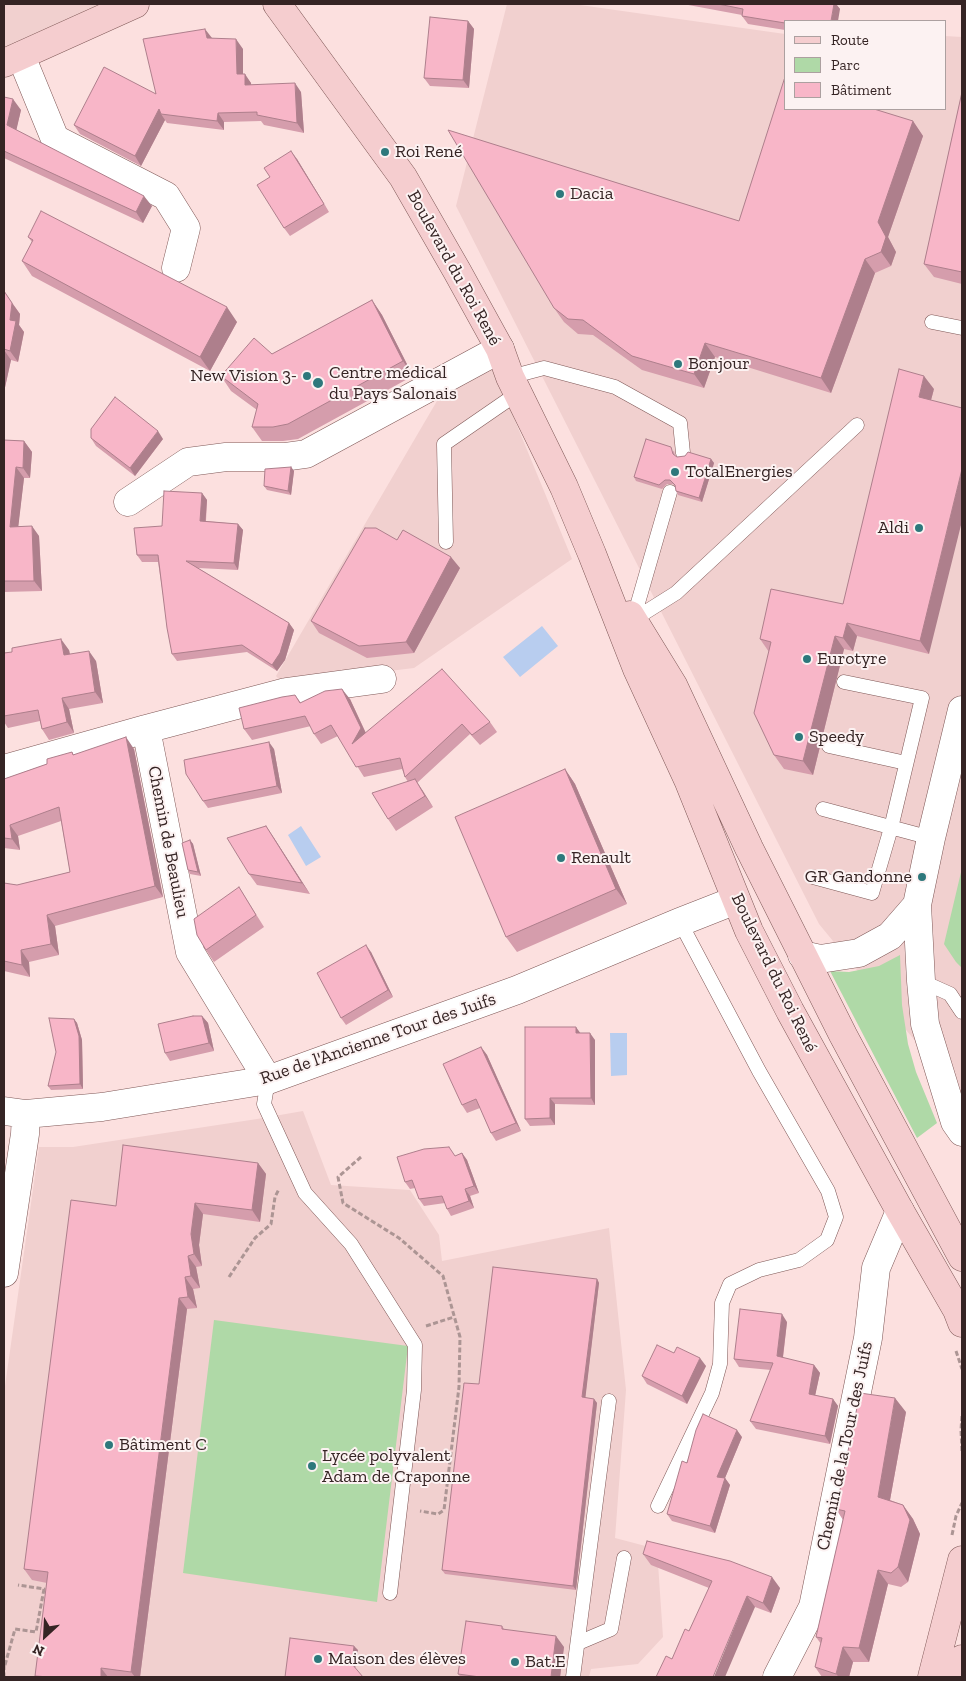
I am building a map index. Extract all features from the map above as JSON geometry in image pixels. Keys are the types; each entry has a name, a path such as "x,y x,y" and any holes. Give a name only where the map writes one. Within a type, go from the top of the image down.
{"main road":[{"path":"13,59 135,4"},
{"name":"Boulevard du Roi René","path":"277,4 403,177 500,349 514,385 564,487 637,669 689,782 749,931 790,1011 962,1322"},
{"name":"Boulevard du Roi René","path":"592,554 672,685 802,955 962,1257"},
{"path":"932,1677 956,1551"},
{"path":"958,1677 962,1659"}],"street":[{"path":"13,59 55,138 166,196 186,228 176,268"},
{"path":"128,502 188,462 226,457 284,457 306,454 500,349"},
{"path":"4,769 286,692 382,679"},
{"path":"962,710 958,742 931,838 917,905 920,982 925,1024 955,1122 962,1132"},
{"name":"Chemin de Beaulieu","path":"146,729 190,952 268,1080"},
{"name":"Rue de l'Ancienne Tour des Juifs","path":"15,1113 102,1107 268,1080 517,990 736,900"},
{"path":"802,955 820,959 859,953 890,936 917,905"},
{"path":"4,1273 25,1134 15,1113"},
{"name":"Chemin de la Tour des Juifs","path":"777,1677 812,1607 868,1338 876,1268 900,1211"}],"lane":[{"path":"932,322 962,328"},
{"path":"446,542 444,444 514,385 544,368 615,387 680,423 683,453"},
{"path":"633,620 676,593 857,425"},
{"path":"633,620 670,492"},
{"path":"813,877 872,892 891,828 922,698 844,682"},
{"path":"829,746 906,763"},
{"path":"823,809 931,838"},
{"path":"658,1506 712,1393 720,1364 722,1303 730,1284 759,1270 799,1260 827,1240 836,1217 828,1190 758,1071 680,922"},
{"path":"920,982 950,994 962,1012"},
{"path":"268,1080 264,1104 305,1193 351,1244 416,1345 414,1390 390,1593"},
{"path":"573,1677 609,1401"},
{"path":"578,1643 611,1629 624,1558"}],"path":[{"path":"362,1157 338,1177 343,1203 398,1238 443,1276 460,1338 459,1387 444,1510 438,1514 411,1510"},
{"path":"229,1277 255,1238 271,1224 275,1198"},
{"path":"437,1323 454,1317"},
{"path":"962,1416 962,1451"},
{"path":"956,1551 956,1516 962,1503"},
{"path":"4,1677 4,1665 15,1629 36,1632 44,1589 18,1585"}],"shaded area":[{"path":"4,4 99,4 4,55"},
{"path":"507,4 573,4 784,34 784,110 946,110 946,36 962,37 962,1098 819,924 456,206"},
{"path":"490,360 572,559 414,668 283,684 276,676 451,377"},
{"name":"Lycée polyvalent Adam de Craponne","path":"303,1111 331,1185 410,1190 439,1235 442,1261 609,1228 626,1390 615,1538 657,1549 663,1637 638,1664 591,1669 589,1677 4,1677 4,1393 39,1147 73,1147"}],"green space":[{"path":"962,868 962,968 944,944"},
{"path":"900,955 902,1005 908,1044 916,1072 937,1123 917,1138 830,971 849,972 879,966"},
{"path":"214,1320 408,1346 377,1602 183,1573"}],"water":[{"path":"542,626 558,646 520,677 503,657"},
{"path":"301,826 321,857 306,866 288,835"},
{"path":"610,1033 627,1033 627,1075 611,1076"}],"building":[{"path":"718,4 834,4 831,20 784,20 784,23 742,16 743,9"},
{"path":"430,17 468,21 463,80 424,78"},
{"path":"205,29 207,38 236,39 237,74 245,74 245,85 295,83 297,123 257,115 257,112 218,113 217,121 161,114 159,109 135,156 74,125 104,67 156,94 143,39"},
{"path":"784,80 784,110 877,110 913,121 878,222 886,237 881,252 865,259 821,378 705,343 694,374 632,356 583,320 568,319 554,308 448,130 739,221"},
{"path":"962,92 962,272 924,264"},
{"path":"4,97 13,99 7,125 144,196 136,212 4,151"},
{"path":"291,151 324,204 284,228 257,185 270,177 264,168"},
{"path":"41,211 227,307 200,357 22,261 33,240 28,237"},
{"path":"4,291 12,303 10,320 16,321 10,351 4,349"},
{"name":"Centre médical du Pays Salonais","path":"372,300 403,361 288,424 273,427 252,427 258,404 221,376 254,338 272,354"},
{"path":"899,369 924,376 919,397 962,408 962,469 920,641 847,623 843,638 835,636 803,761 774,755 754,713 771,642 760,639 771,589 843,604"},
{"path":"115,397 158,431 130,468 91,438 91,429"},
{"path":"646,439 671,447 673,454 677,457 685,456 688,452 711,459 699,498 676,491 675,485 670,480 665,480 659,485 634,477"},
{"path":"4,440 24,441 23,468 16,467 10,527 32,526 34,581 4,581"},
{"path":"291,467 288,491 264,486 265,469"},
{"path":"164,491 202,493 200,521 238,524 234,563 186,561 289,623 280,653 272,665 242,645 172,654 158,555 137,555 134,528 162,526"},
{"path":"365,528 376,528 397,540 403,530 451,557 406,642 359,646 311,621"},
{"path":"61,639 64,655 89,651 95,692 62,698 67,722 42,729 38,710 4,716 4,653 12,652 12,648"},
{"path":"442,669 490,722 472,735 462,724 405,777 400,758 356,767 331,725 314,734 305,716 244,729 239,708 295,695 300,703 325,691 342,689 361,728 352,744"},
{"path":"126,737 155,886 47,915 51,944 21,950 22,965 4,961 4,883 17,885 70,872 59,807 10,825 12,839 4,838 4,779 47,764 47,759 72,752 73,755"},
{"path":"269,742 277,786 203,801 186,774 184,760"},
{"path":"565,769 616,889 506,937 455,817"},
{"path":"415,779 425,796 388,819 372,793"},
{"path":"266,826 302,883 249,874 227,838"},
{"path":"190,840 198,872 188,870 182,843"},
{"path":"239,887 256,915 206,950 197,935 194,919"},
{"path":"366,945 388,990 341,1018 317,973"},
{"path":"193,1016 202,1016 209,1043 165,1053 158,1024"},
{"path":"49,1018 74,1019 79,1036 80,1084 48,1086 56,1052"},
{"path":"525,1027 576,1027 576,1033 590,1033 591,1098 550,1098 550,1118 525,1119"},
{"path":"481,1047 516,1123 491,1133 476,1099 462,1105 443,1064"},
{"name":"Bâtiment C","path":"123,1145 258,1163 252,1210 195,1203 191,1234 194,1254 188,1256 191,1276 185,1277 188,1297 179,1298 131,1672 101,1668 101,1677 35,1676 48,1572 24,1569 71,1200 116,1206"},
{"path":"449,1147 455,1156 462,1153 474,1186 465,1189 469,1201 447,1209 442,1196 419,1199 412,1180 405,1182 397,1157 424,1149"},
{"path":"493,1267 597,1279 582,1397 594,1399 573,1586 442,1570 464,1383 479,1384"},
{"path":"740,1309 782,1314 777,1356 814,1365 809,1394 833,1399 825,1436 750,1421 773,1363 734,1359"},
{"path":"657,1345 674,1353 677,1347 700,1358 682,1396 642,1376"},
{"path":"860,1393 895,1398 878,1497 903,1505 910,1520 898,1567 891,1573 878,1570 859,1648 843,1647 836,1674 815,1667 822,1638 816,1637 845,1511 836,1509"},
{"path":"703,1414 737,1430 717,1477 725,1478 710,1526 667,1514 682,1461 687,1463 696,1430"},
{"path":"647,1541 730,1561 772,1577 763,1603 747,1596 713,1677 656,1677 666,1656 672,1659 685,1629 689,1631 712,1581 643,1554"},
{"name":"Bat.E","path":"466,1621 502,1626 502,1629 556,1636 551,1677 480,1677 458,1674"},
{"path":"290,1638 354,1646 352,1664 363,1677 285,1677"}],"place":[{"name":"Roi René","path":"385,152"},
{"name":"Dacia","path":"560,194"},
{"name":"Bonjour","path":"678,364"},
{"name":"New Vision 3-","path":"307,376"},
{"name":"Centre médical du Pays Salonais","path":"318,383"},
{"name":"TotalEnergies","path":"675,472"},
{"name":"Aldi","path":"919,528"},
{"name":"Eurotyre","path":"807,659"},
{"name":"Speedy","path":"799,737"},
{"name":"Renault","path":"561,858"},
{"name":"GR Gandonne","path":"922,877"},
{"name":"Bâtiment C","path":"109,1445"},
{"name":"Lycée polyvalent Adam de Craponne","path":"312,1466"},
{"name":"Maison des élèves","path":"318,1659"},
{"name":"Bat.E","path":"515,1662"}]}
